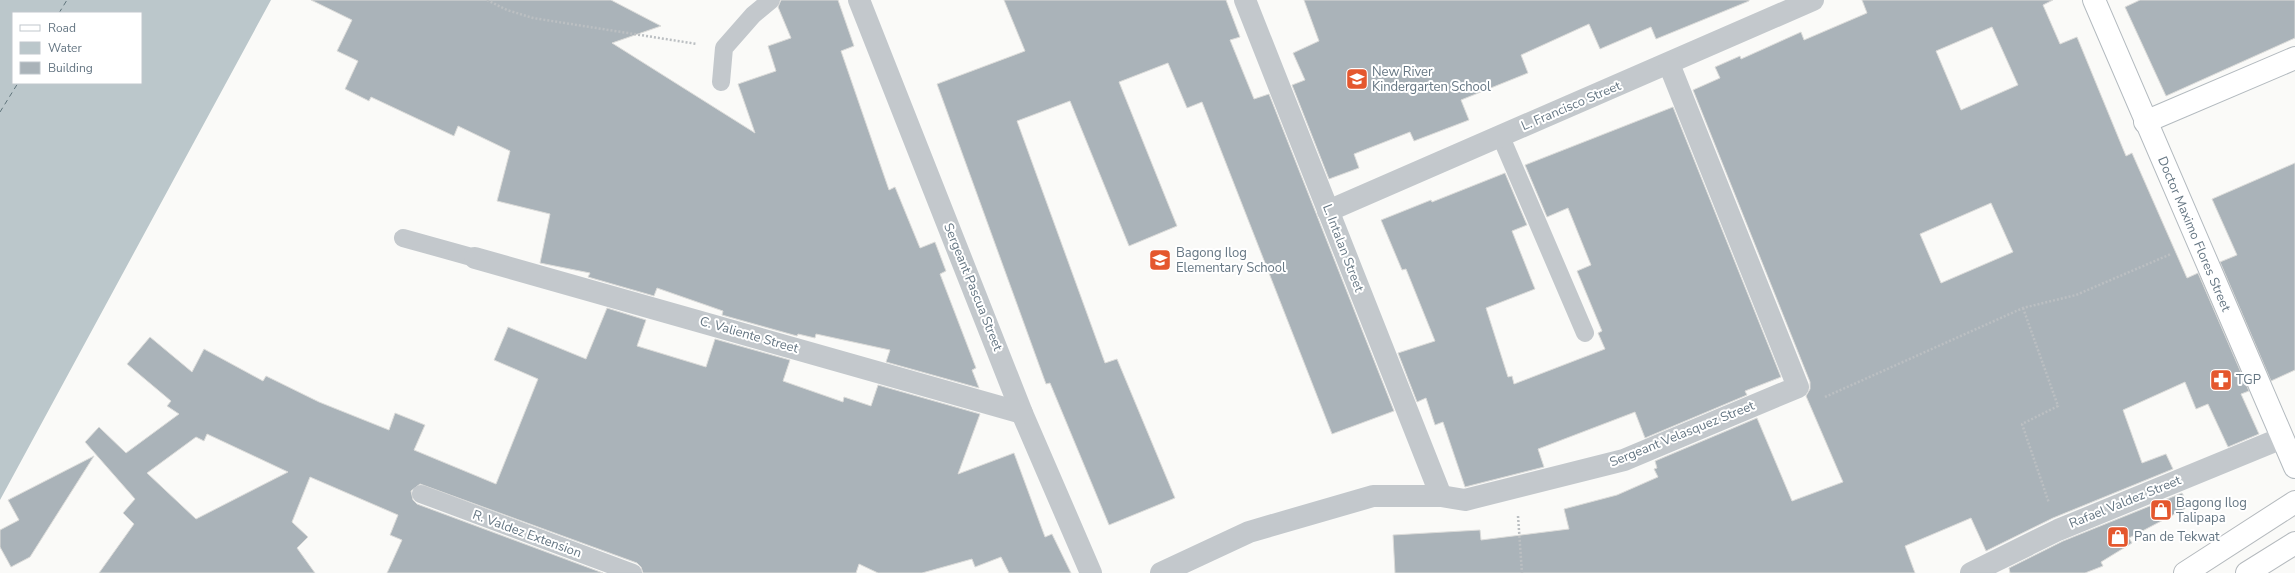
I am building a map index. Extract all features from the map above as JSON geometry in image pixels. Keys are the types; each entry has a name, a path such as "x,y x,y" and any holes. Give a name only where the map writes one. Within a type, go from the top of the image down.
{"street":[{"name":"Sergeant Pascua Street","path":"859,0 1022,413 1091,573"},
{"name":"L. Intalan Street","path":"1245,0 1441,496"},
{"name":"L. Francisco Street","path":"1328,211 1813,0"},
{"name":"Doctor Maximo Flores Street","path":"2094,0 2197,243 2295,467"},
{"path":"2145,122 2295,58"},
{"path":"1668,64 1798,387"},
{"name":"C. Valiente Street","path":"475,258 1022,413"},
{"name":"Sergeant Velasquez Street","path":"1161,573 1249,532 1373,496 1441,496 1465,500 1516,489 1624,460 1798,387"},
{"name":"Rafael Valdez Street","path":"1971,573 2058,530 2282,438"},
{"path":"2185,573 2295,502"},
{"path":"2247,573 2295,543"}],"lane":[{"path":"720,82 724,48 753,16 771,0"},
{"path":"1500,137 1585,333"},
{"path":"403,238 475,258"},
{"name":"R. Valdez Extension","path":"421,494 633,573"}],"path":[{"path":"487,0 507,10 533,18 724,48"},
{"path":"1798,387 1816,401 2023,308 2076,294 2197,243"},
{"path":"2023,308 2058,406 2022,424 2058,530"},
{"path":"1516,489 1522,573"}],"water":[{"path":"0,0 271,0 0,500"}],"building":[{"path":"311,0 611,0 661,26 612,43 755,133 738,84 776,71 768,46 791,38 778,7 781,0 838,0 854,46 841,51 889,190 895,187 920,248 935,242 946,271 940,274 976,368 972,370 979,388 886,362 890,350 816,334 815,338 798,334 797,336 722,315 723,311 657,288 654,296 588,277 590,273 540,263 550,214 497,201 510,151 458,126 454,136 371,97 369,101 345,89 358,61 337,51 352,20"},
{"path":"1004,0 1226,0 1240,37 1230,40 1254,99 1269,94 1394,411 1332,434 1202,102 1187,108 1168,63 1119,82 1177,226 1129,246 1070,101 1017,121 1105,363 1117,359 1175,498 1109,525 1050,383 1046,384 937,84 1025,51"},
{"path":"1304,0 1749,1 1656,39 1651,27 1600,49 1589,24 1521,55 1528,73 1461,100 1469,120 1414,141 1410,132 1354,154 1359,168 1329,179 1292,85 1305,80 1293,53 1319,41"},
{"path":"1862,0 2053,0 2043,5 2060,44 2077,37 2126,156 2132,153 2187,278 2198,273 2249,391 2241,394 2259,434 2228,447 2208,404 2196,409 2185,382 2123,410 2142,463 2166,454 2173,469 2053,518 1986,551 1971,518 1905,546 1915,573 1395,573 1393,535 1480,530 1481,540 1569,529 1564,509 1617,495 1658,477 1654,469 1657,468 1655,461 1757,418 1792,501 1843,482 1806,396 1810,389 1810,382 1693,90 1720,78 1715,67 1740,56 1741,59 1801,32 1804,40 1867,13","holes":["1992,27 2018,85 1961,110 1936,51","1991,203 2013,252 1941,283 1920,234"]},
{"path":"2140,0 2295,0 2295,38 2166,96 2125,7"},
{"path":"1673,107 1781,377 1745,391 1747,395 1645,438 1635,412 1538,449 1544,467 1465,487 1443,422 1435,425 1426,398 1417,402 1398,353 1435,341 1406,269 1402,270 1381,220 1431,200 1432,202 1505,173 1527,225 1512,231 1535,289 1486,308 1508,377 1512,376 1514,384 1605,349 1598,333 1602,331 1577,271 1591,265 1568,208 1547,217 1525,165"},
{"path":"2295,163 2295,370 2271,381 2220,262 2237,255 2212,199"},
{"path":"607,308 646,320 637,346 706,367 715,339 790,360 783,381 843,402 844,397 871,406 878,385 980,414 958,474 1014,453 1045,537 1052,534 1071,573 1009,573 1001,557 975,567 972,559 922,573 878,573 859,564 856,573 643,573 641,567 637,563 420,484 411,491 413,500 417,504 603,573 387,573 402,540 390,535 398,515 310,477 292,522 308,537 297,548 315,573 99,573 134,524 123,513 135,499 85,442 99,427 126,453 179,414 167,406 171,401 127,364 150,337 192,372 204,349 263,381 266,376 319,402 389,430 395,413 425,425 414,450 496,484 538,379 494,360 508,327 586,359","holes":["207,434 288,472 196,519 147,473 196,437 204,441"]},
{"path":"94,456 30,557 11,567 0,547 0,530 19,520 8,500"},
{"path":"2182,493 2190,506 2129,538 2132,543 2101,562 2103,566 2085,573 2010,573 2009,568 2063,541"}],"ferry route":[{"path":"60,12 67,0"},
{"path":"0,112 17,84"}],"place":[{"name":"New River Kindergarten School","path":"1357,79"},
{"name":"Bagong Ilog Elementary School","path":"1160,260"},
{"name":"TGP","path":"2221,380"},
{"name":"Bagong Ilog Talipapa","path":"2161,510"},
{"name":"Pan de Tekwat","path":"2118,537"}]}
